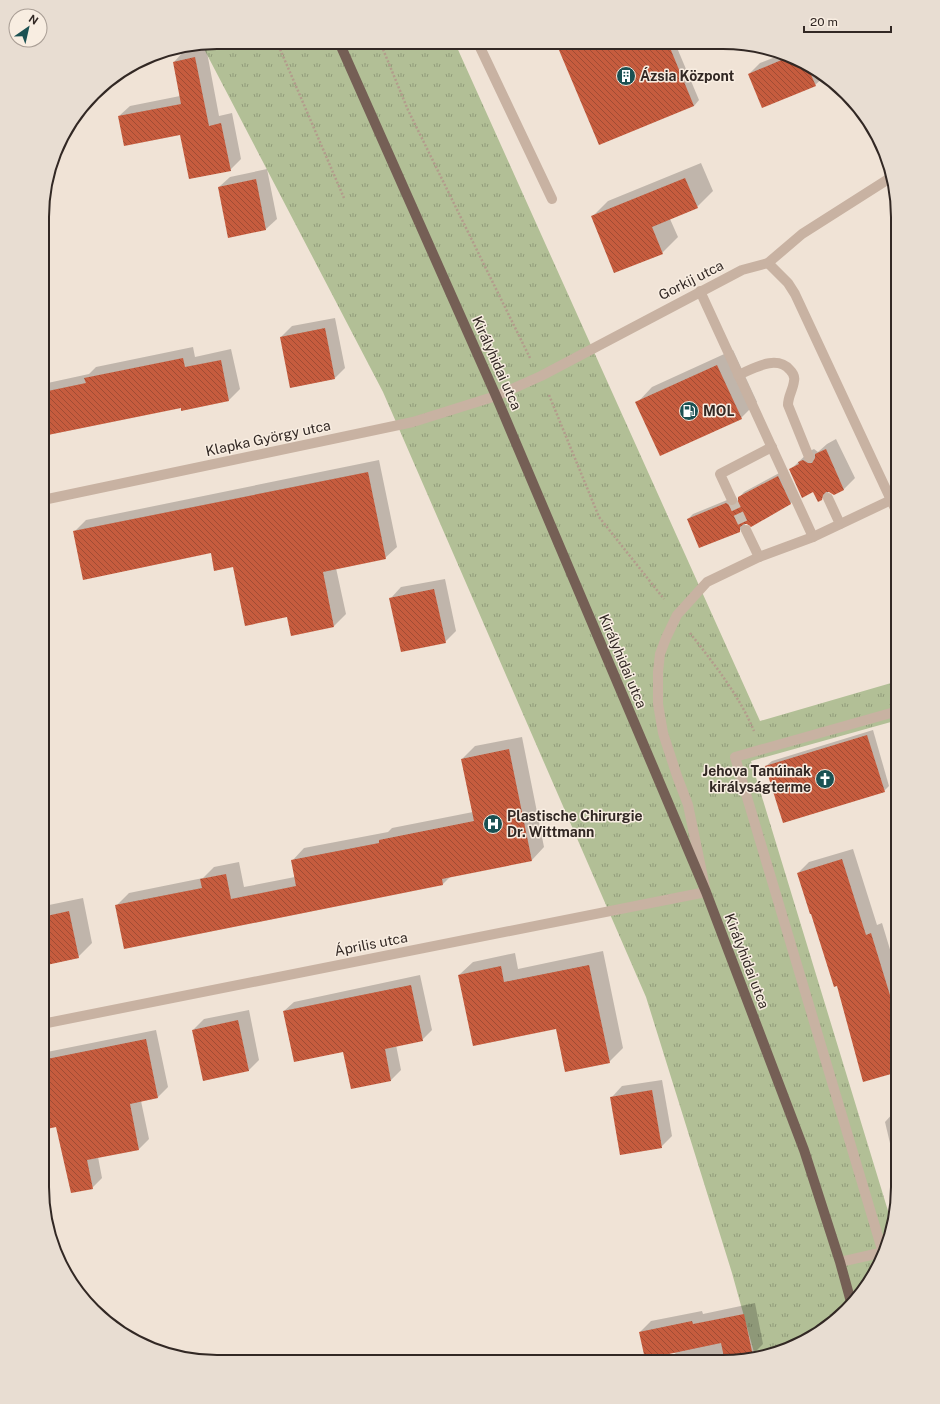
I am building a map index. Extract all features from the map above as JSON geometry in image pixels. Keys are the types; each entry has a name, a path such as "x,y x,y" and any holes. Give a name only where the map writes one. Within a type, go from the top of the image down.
{"main road":[{"name":"Királyhidai utca","path":"342,49 496,396 706,892 804,1150 850,1296"}],"street":[{"path":"481,49 552,199"},
{"name":"Gorkij utca","path":"496,396 541,376 742,270 768,263 802,234 887,180"},
{"path":"706,892 688,805 663,733 658,704 658,672 660,654 666,638 677,616 707,582 759,557 814,537 891,500 795,294 788,282 768,263"},
{"path":"700,291 814,537"},
{"path":"738,375 769,363 782,364 791,370 794,381 788,400 788,405 809,457"},
{"name":"Klapka György utca","path":"49,499 413,422 496,396"},
{"path":"732,500 720,474 772,447"},
{"path":"828,498 840,524"},
{"path":"746,530 759,557"},
{"path":"881,1245 735,757 891,713"},
{"name":"Április utca","path":"49,1023 706,892"},
{"path":"840,1262 877,1254"}],"path":[{"path":"279,49 344,198"},
{"path":"383,49 408,110 524,348 541,376 599,517 726,681 749,719 762,750"}],"green space":[{"path":"204,49 458,49 760,721 891,683 891,722 751,761 889,1214 882,1241 874,1261 863,1280 842,1306 816,1327 797,1338 777,1346 754,1352 732,1273 646,997 383,392"}],"building":[{"name":"Ázsia Központ","path":"559,49 670,49 694,106 599,145"},
{"path":"195,57 209,126 221,123 231,171 189,179 180,135 124,146 118,116 181,104 173,62"},
{"path":"782,60 797,66 811,74 816,86 762,108 748,74"},
{"path":"685,178 698,208 652,227 663,254 614,273 591,216"},
{"path":"256,179 266,230 228,238 218,187"},
{"path":"325,328 335,379 290,388 280,337"},
{"path":"183,358 185,367 221,360 229,401 181,411 181,408 49,435 49,391 86,383 84,378"},
{"name":"MOL","path":"717,365 742,419 660,456 635,402"},
{"path":"826,449 844,490 834,495 826,492 823,495 822,500 818,502 813,492 802,498 789,469 799,464 798,462 803,460 808,463 812,463 815,458 815,454"},
{"path":"368,472 386,559 323,572 334,627 291,636 287,617 245,626 233,567 214,571 211,553 83,580 73,531"},
{"path":"778,476 791,504 751,527 744,524 740,527 740,532 699,548 687,519 726,503 731,506 735,506 738,501 738,497"},
{"path":"434,589 446,643 401,652 389,598"},
{"name":"Jehova Tanúinak királyságterme","path":"867,735 885,792 783,823 765,766"},
{"path":"509,749 532,861 442,879 443,885 124,949 115,905 202,888 200,879 226,874 231,899 296,886 291,860 379,843 379,840 474,821 461,759"},
{"path":"842,859 866,935 871,933 891,998 891,1074 863,1082 837,986 834,987 797,873"},
{"path":"69,911 79,958 49,964 49,915"},
{"path":"589,965 610,1063 565,1072 556,1029 473,1046 458,975 501,966 504,982"},
{"path":"411,985 423,1041 385,1049 391,1081 351,1089 343,1052 294,1062 283,1011"},
{"path":"238,1020 249,1071 203,1081 192,1030"},
{"path":"146,1039 158,1098 130,1104 139,1150 87,1160 93,1189 71,1193 56,1127 49,1128 49,1059"},
{"path":"652,1090 662,1148 620,1155 610,1097"},
{"path":"744,1314 752,1353 724,1355 721,1343 664,1355 644,1355 639,1332 692,1321 693,1324"}],"tunnel":[{"path":"732,500 746,530"}],"place":[{"name":"Ázsia Központ","path":"626,76"},
{"name":"MOL","path":"689,411"},
{"name":"Jehova Tanúinak királyságterme","path":"825,779"},
{"name":"Plastische Chirurgie Dr. Wittmann","path":"493,824"}]}
